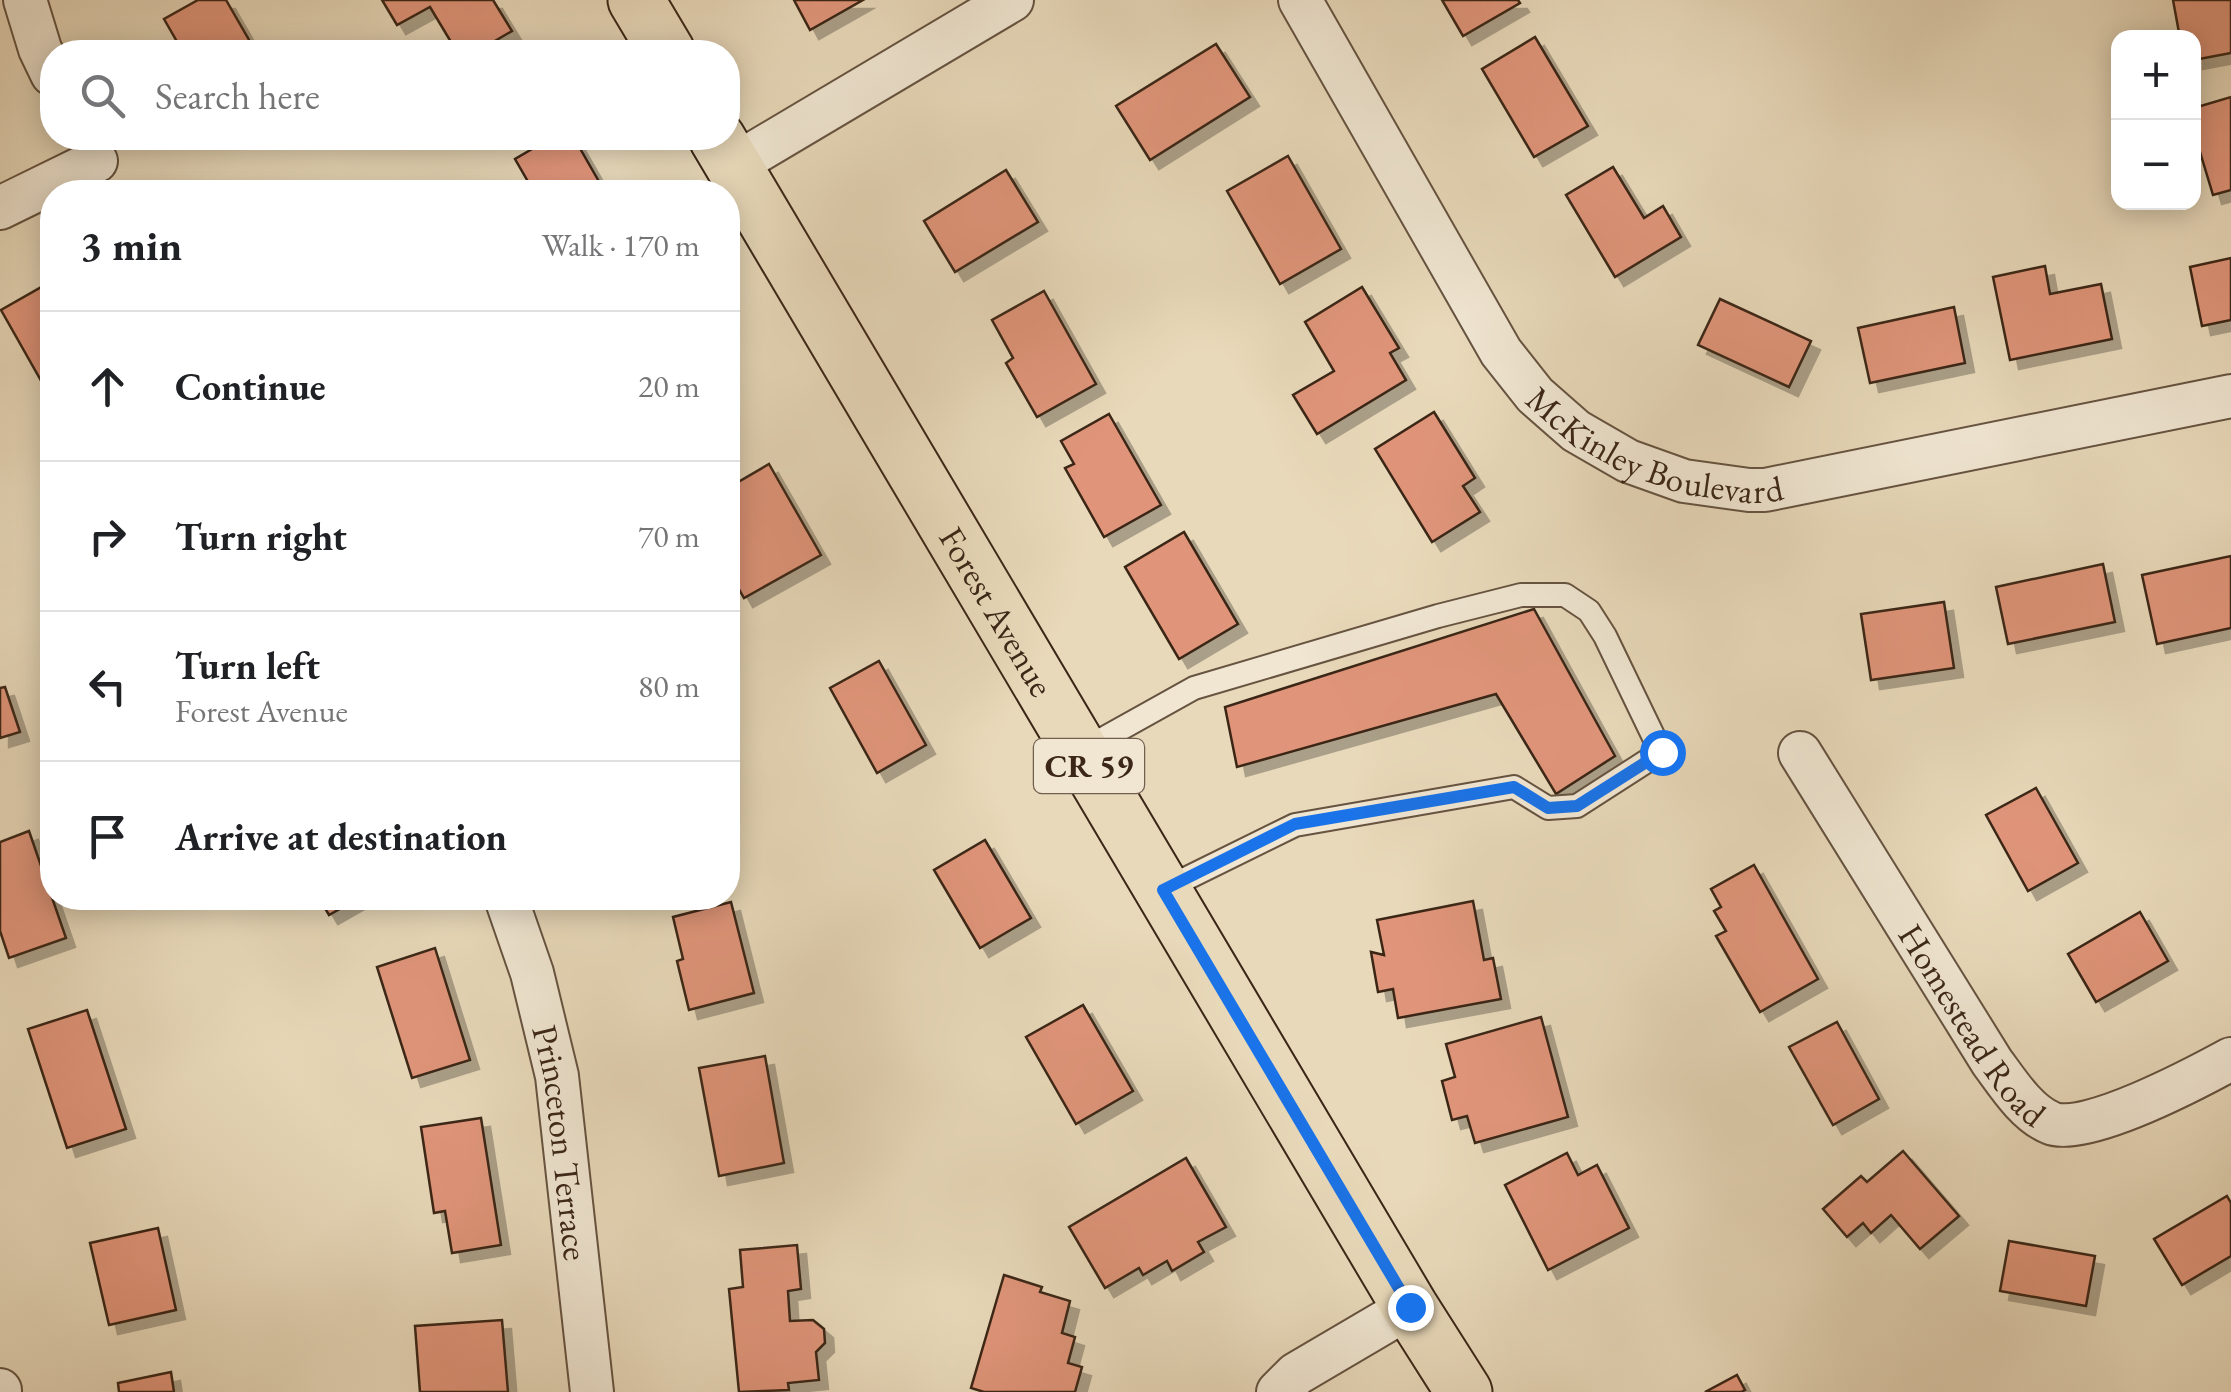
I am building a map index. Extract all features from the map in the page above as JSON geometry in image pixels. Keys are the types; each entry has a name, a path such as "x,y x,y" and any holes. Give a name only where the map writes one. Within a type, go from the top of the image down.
{"main road":[{"path":"636,0 660,40"},
{"name":"Forest Avenue","path":"725,151 1464,1392"}],"street":[{"path":"25,0 40,49"},
{"path":"740,143 1012,0"},
{"name":"McKinley Boulevard","path":"1300,0 1501,352 1535,395 1576,431 1628,461 1684,481 1765,490 2231,396"},
{"path":"62,180 98,164"},
{"path":"0,208 40,190"},
{"name":"Homestead Road","path":"1800,753 1992,1062 2020,1101 2052,1124 2086,1124 2231,1059"},
{"name":"Princeton Terrace","path":"510,910 532,973 556,1076 592,1392"},
{"path":"1278,1392 1296,1374 1410,1307"}],"lane":[{"path":"1080,751 1194,688 1520,595 1565,595 1588,612 1604,636 1662,752 1577,806 1548,808 1514,787 1295,824 1163,890"}],"building":[{"path":"198,0 226,0 249,40 176,40 164,19"},
{"path":"382,0 493,0 512,31 497,40 450,40 430,7 397,25"},
{"path":"794,0 863,0 810,30"},
{"path":"1442,0 1518,0 1520,3 1463,36"},
{"path":"2173,0 2231,0 2231,53 2201,59 2201,30 2179,30"},
{"path":"1535,37 1588,126 1534,157 1482,69"},
{"path":"1216,44 1250,97 1150,160 1116,106"},
{"path":"2231,97 2231,190 2213,195 2201,155 2201,106"},
{"path":"530,150 581,150 598,180 527,180 515,159"},
{"path":"1288,156 1341,249 1280,284 1227,191"},
{"path":"1613,167 1644,218 1663,206 1681,237 1615,277 1566,195"},
{"path":"1006,170 1038,222 955,272 924,221"},
{"path":"2231,258 2231,320 2202,326 2190,267"},
{"path":"2045,266 2050,294 2101,284 2112,339 2010,360 1993,277"},
{"path":"1362,287 1399,348 1390,353 1406,380 1317,434 1293,395 1334,371 1305,322"},
{"path":"40,288 40,379 1,310"},
{"path":"1044,291 1096,384 1037,417 1006,363 1013,358 992,320"},
{"path":"1720,299 1811,341 1789,387 1698,345"},
{"path":"1954,307 1965,363 1870,383 1858,328"},
{"path":"1434,412 1475,478 1463,486 1480,512 1432,542 1375,449"},
{"path":"1109,414 1161,505 1104,537 1065,468 1074,464 1061,441"},
{"path":"769,464 821,555 744,598 740,591 740,481"},
{"path":"1184,532 1238,624 1179,659 1125,567"},
{"path":"2231,556 2231,628 2157,644 2142,575"},
{"path":"2103,564 2115,622 2008,644 1996,587"},
{"path":"1944,602 1954,668 1871,680 1861,614"},
{"path":"1534,609 1615,756 1556,794 1496,694 1237,767 1225,707"},
{"path":"879,661 926,745 877,773 830,688"},
{"path":"5,687 20,732 0,738 0,688"},
{"path":"2036,788 2078,863 2028,891 1986,815"},
{"path":"29,831 40,863 40,910 56,910 66,938 9,958 0,931 0,842"},
{"path":"985,840 1031,918 980,948 934,870"},
{"path":"1754,865 1818,979 1760,1012 1716,936 1726,931 1714,911 1721,907 1711,889"},
{"path":"1473,901 1484,960 1493,958 1501,999 1398,1018 1393,989 1378,992 1371,952 1384,955 1377,920"},
{"path":"700,910 733,910 754,993 689,1010 677,961 683,959 673,917"},
{"path":"2140,912 2168,961 2096,1002 2068,954"},
{"path":"435,948 470,1060 412,1078 377,967"},
{"path":"1083,1005 1133,1091 1076,1124 1026,1037"},
{"path":"87,1010 126,1129 67,1148 28,1029"},
{"path":"1541,1017 1568,1117 1475,1143 1467,1116 1452,1120 1442,1081 1455,1077 1446,1044"},
{"path":"1837,1022 1879,1099 1833,1125 1789,1047"},
{"path":"765,1056 784,1163 719,1176 699,1068"},
{"path":"481,1118 501,1245 452,1253 445,1211 434,1213 421,1127"},
{"path":"1903,1151 1959,1216 1920,1249 1891,1215 1871,1233 1863,1223 1847,1237 1823,1209 1861,1176 1867,1182"},
{"path":"1567,1153 1578,1175 1597,1165 1629,1228 1548,1270 1505,1185"},
{"path":"1186,1158 1226,1227 1198,1242 1204,1252 1172,1271 1167,1261 1143,1275 1139,1268 1105,1288 1069,1227"},
{"path":"2227,1196 2231,1203 2231,1256 2182,1285 2154,1239"},
{"path":"158,1228 176,1310 109,1325 90,1243"},
{"path":"2009,1241 2095,1256 2086,1306 2000,1291"},
{"path":"797,1245 801,1289 788,1291 790,1321 813,1320 824,1329 825,1343 816,1352 819,1380 788,1383 789,1390 739,1392 729,1289 743,1287 740,1250"},
{"path":"1004,1275 1070,1301 1062,1333 1075,1337 1068,1363 1082,1367 1075,1392 984,1392 971,1388"},
{"path":"502,1320 508,1392 420,1392 415,1326"},
{"path":"171,1372 174,1392 119,1392 118,1383"},
{"path":"1737,1375 1745,1390 1705,1392"}],"route":[{"path":"1410,1307 1163,890 1295,824 1514,787 1548,808 1577,806 1662,752"}]}
